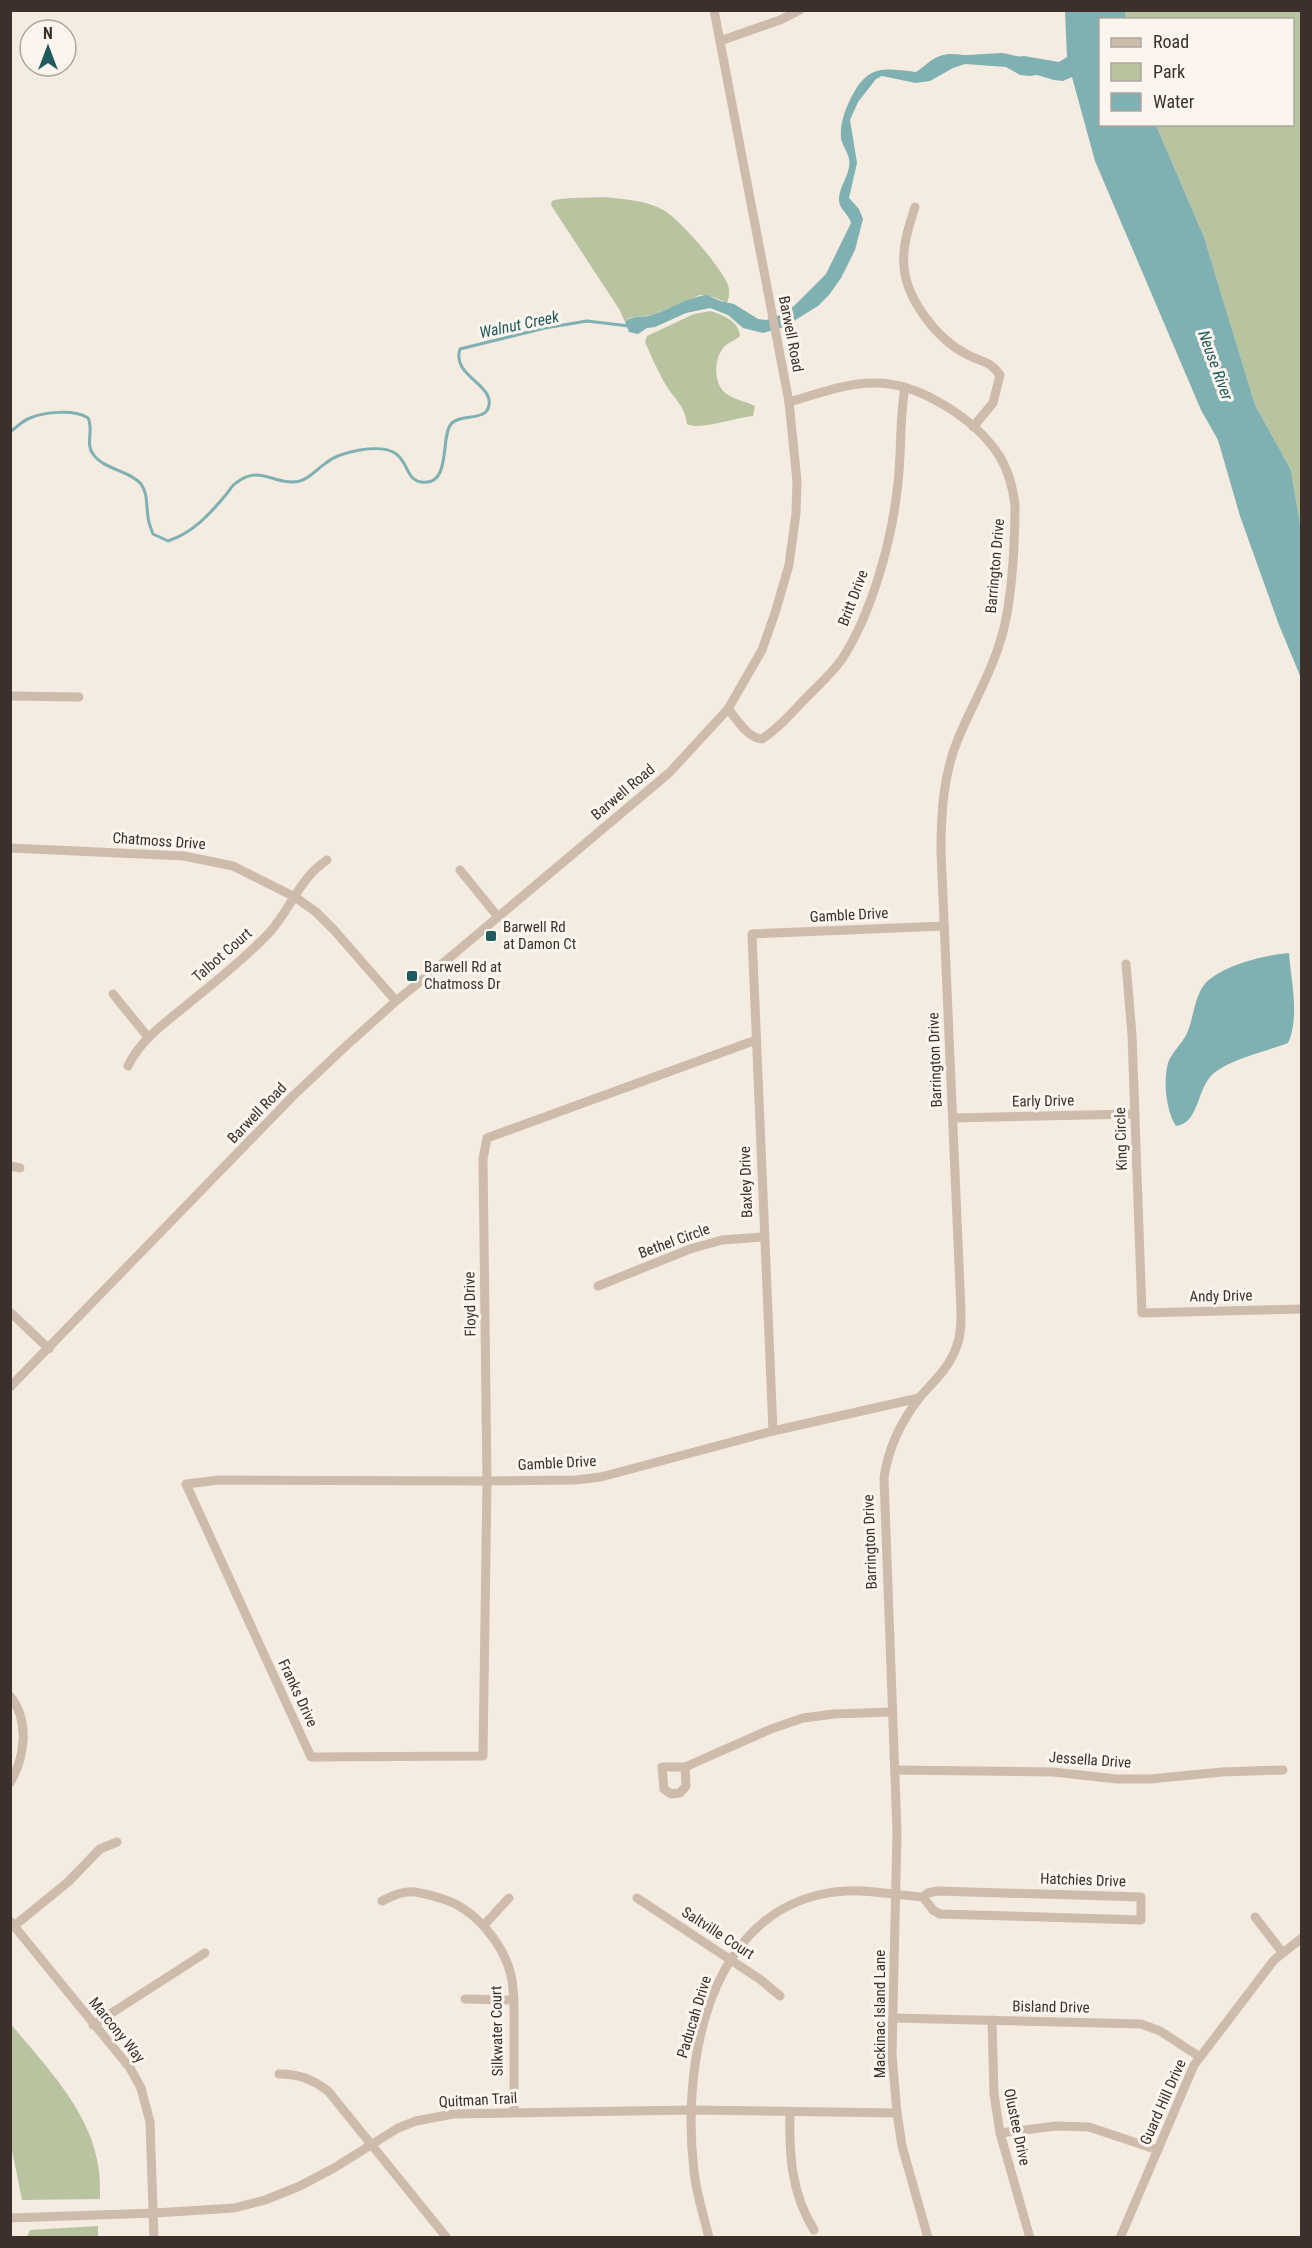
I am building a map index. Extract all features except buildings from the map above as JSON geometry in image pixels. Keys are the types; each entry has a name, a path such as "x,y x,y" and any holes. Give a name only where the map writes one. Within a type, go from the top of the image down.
{"street":[{"name":"Barwell Road","path":"10,1387 294,1095 396,1001 669,772 728,709 752,669 775,614 789,565 796,513 797,481 789,402 714,10"},
{"path":"720,41 780,20 800,10"},
{"path":"915,207 906,238 904,267 910,293 937,333 966,354 992,364 1000,375 993,403 973,426"},
{"name":"Barrington Drive","path":"789,402 876,382 905,387 938,402 973,426 995,449 1006,467 1013,491 1015,524 1002,639 957,741 946,781 941,828 961,1311 960,1335 948,1363 906,1418 887,1461 884,1478 895,1770 897,1893"},
{"name":"Britt Drive","path":"728,709 747,732 754,738 762,739 782,723 834,669 849,646 863,618 879,571 894,514 900,470 901,407 905,387"},
{"path":"10,696 79,697"},
{"name":"Chatmoss Drive","path":"10,848 184,856 233,866 295,897 316,912 396,1001"},
{"name":"Talbot Court","path":"128,1066 134,1052 148,1037 240,962 270,933 314,868 327,860"},
{"path":"460,870 498,917"},
{"name":"Gamble Drive","path":"756,934 944,926"},
{"name":"Baxley Drive","path":"756,934 752,934 763,1237 773,1431"},
{"name":"King Circle","path":"1126,964 1132,1035 1142,1313"},
{"path":"113,994 148,1037"},
{"name":"Floyd Drive","path":"483,1755 487,1481 483,1159 487,1138 756,1040"},
{"name":"Early Drive","path":"952,1118 1135,1114"},
{"name":"Bethel Circle","path":"598,1286 690,1249 722,1240 763,1237"},
{"name":"Andy Drive","path":"1142,1313 1302,1309"},
{"path":"10,1312 49,1349"},
{"name":"Gamble Drive","path":"186,1484 219,1480 576,1480 601,1477 773,1431 920,1398"},
{"name":"Franks Drive","path":"186,1484 311,1757 483,1755"},
{"path":"10,1696 19,1712 23,1747 17,1771 10,1783"},
{"path":"685,1767 686,1786 680,1793 670,1794 664,1789 662,1767 685,1767 771,1729 803,1718 834,1714 892,1712"},
{"name":"Jessella Drive","path":"895,1770 1053,1772 1117,1779 1283,1770"},
{"path":"12,1924 68,1882 100,1849 117,1842"},
{"name":"Silkwater Court","path":"382,1901 399,1892 417,1891 451,1902 484,1925 504,1957 511,1975 514,2000 514,2112"},
{"name":"Paducah Drive","path":"709,2238 694,2174 692,2110 694,2067 716,1987 748,1936 776,1913 819,1895 871,1891 897,1893"},
{"name":"Hatchies Drive","path":"897,1893 923,1898 933,1910 940,1914 1140,1920 1141,1897 937,1891 928,1893 923,1898"},
{"name":"Mackinac Island Lane","path":"897,1893 892,2055 897,2113 909,2176 928,2238"},
{"path":"484,1925 509,1898"},
{"name":"Saltville Court","path":"637,1898 761,1980 780,1996"},
{"path":"1255,1917 1282,1952"},
{"name":"Marcony Way","path":"12,1924 130,2068 141,2088 150,2122 154,2238"},
{"name":"Guard Hill Drive","path":"1120,2238 1194,2066 1282,1952 1302,1938"},
{"path":"93,2025 205,1953"},
{"path":"465,2000 514,2000"},
{"name":"Bisland Drive","path":"893,2018 1141,2024 1160,2031 1200,2057"},
{"name":"Olustee Drive","path":"992,2020 993,2084 1000,2133 1030,2238"},
{"path":"279,2074 305,2077 328,2091 447,2238"},
{"name":"Quitman Trail","path":"10,2218 154,2214 225,2209 265,2200 300,2186 398,2128 435,2116 514,2112 692,2110 897,2113"},
{"path":"790,2112 789,2153 792,2173 800,2205 814,2230"},
{"path":"1000,2133 1056,2126 1089,2127 1158,2150"}],"green space":[{"path":"1125,11 1301,11 1301,530 1291,470 1255,405 1204,237 1156,126 1294,126 1294,18 1126,18"},
{"path":"603,197 651,204 665,211 700,245 718,267 728,285 727,303 700,295 653,315 629,318 625,322 619,309 551,205 552,201 562,199"},
{"path":"710,311 725,317 737,326 740,336 720,352 716,365 717,379 723,391 728,395 755,406 753,416 693,426 687,424 684,412 664,382 645,342 647,336 694,314"},
{"path":"10,2023 65,2091 87,2129 95,2150 99,2171 100,2199 22,2200 11,2145"},
{"path":"98,2226 98,2237 27,2237 30,2230"}],"water":[{"name":"Neuse River","path":"1065,11 1125,11 1126,18 1099,18 1099,126 1156,126 1204,237 1255,405 1291,470 1301,530 1301,678 1279,625 1240,516 1218,440 1201,410 1095,161 1072,77 1063,81 1054,80 1037,75 1020,75 1006,67 965,64 930,81 916,83 882,76 876,79 858,102 850,120 857,163 849,198 859,209 863,219 855,250 841,278 818,306 784,327 763,333 743,328 728,315 710,308 686,313 655,327 647,328 638,334 629,332 625,322 707,295 734,304 758,319 766,320 794,306 826,274 851,223 839,202 849,164 841,138 841,128 847,106 855,90 868,75 883,70 916,72 934,59 947,54 1001,53 1059,62 1067,57"},
{"path":"1289,953 1294,1022 1288,1043 1239,1059 1214,1073 1208,1079 1190,1119 1176,1126 1168,1104 1166,1070 1170,1059 1187,1033 1204,985 1211,978 1232,967 1268,956"}],"waterway":[{"name":"Walnut Creek","path":"10,432 27,419 43,414 67,412 88,418 90,446 93,454 103,463 136,479 141,484 146,496 148,520 153,534 168,541 177,538 199,523 233,486 245,477 260,475 283,481 300,481 333,458 356,451 378,449 390,451 398,455 414,479 421,482 431,481 437,477 441,469 451,424 460,419 483,414 489,405 489,398 485,391 461,366 460,349 545,328 587,321 629,326"}],"place":[{"name":"Barwell Rd at Damon Ct","path":"491,936"},
{"name":"Barwell Rd at Chatmoss Dr","path":"412,976"}]}
